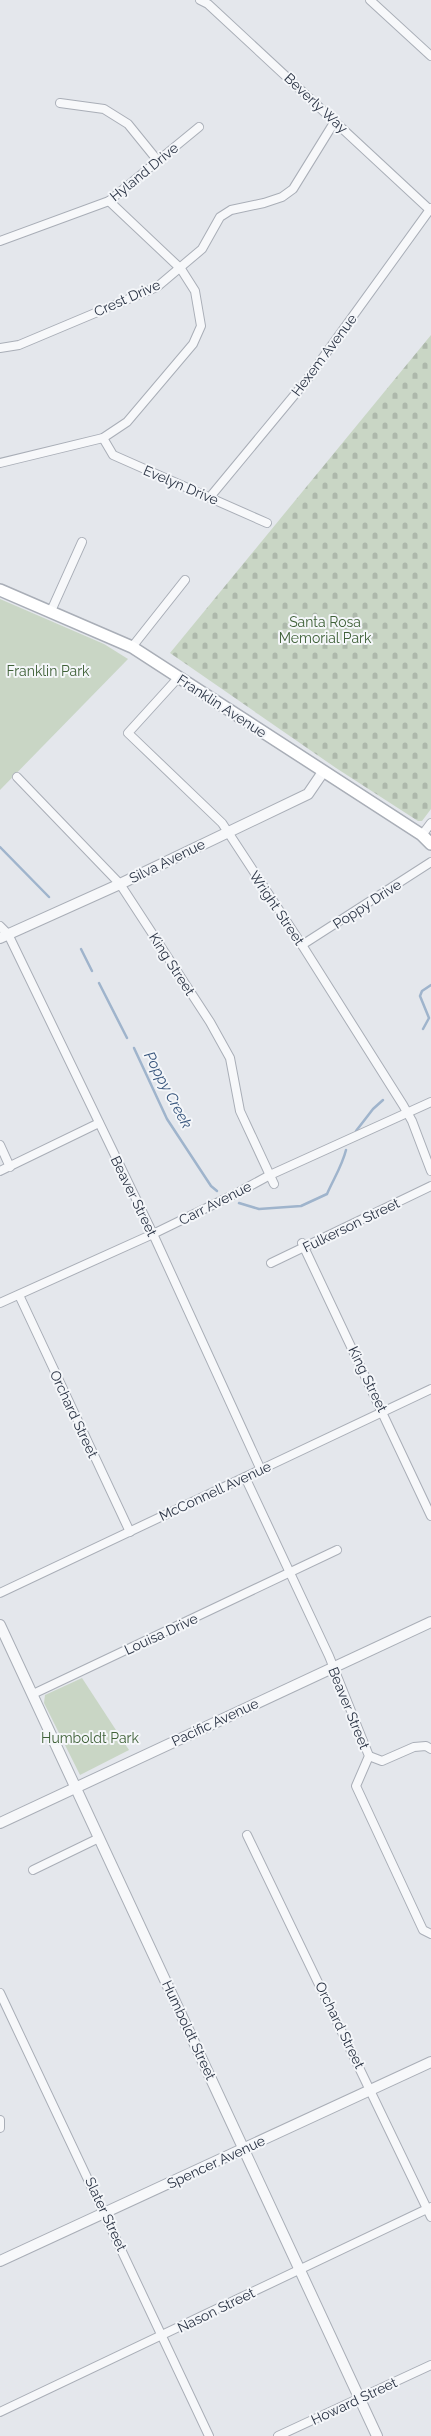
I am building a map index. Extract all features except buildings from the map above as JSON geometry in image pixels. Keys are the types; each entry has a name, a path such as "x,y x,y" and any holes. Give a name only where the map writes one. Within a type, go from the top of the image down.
{"main road":[{"name":"Franklin Avenue","path":"0,590 132,647 422,835 431,844"}],"street":[{"name":"Beverly Way","path":"200,0 208,4 430,209"},
{"path":"370,0 431,56"},
{"path":"60,103 82,104 104,110 128,124 158,161"},
{"name":"Crest Drive","path":"0,348 19,345 157,287 181,269 202,249 220,217 231,210 282,197 293,189 335,121"},
{"name":"Hyland Drive","path":"0,241 109,201 199,127"},
{"path":"0,463 103,438 127,422 193,344 201,326 195,291 181,269 109,201"},
{"name":"Hexem Avenue","path":"210,497 306,381 430,209"},
{"name":"Evelyn Drive","path":"103,438 113,455 267,523"},
{"path":"50,611 82,542"},
{"path":"132,647 185,580"},
{"name":"Wright Street","path":"178,678 128,733 222,823 226,832 302,945 407,1113 431,1172"},
{"name":"Silva Avenue","path":"4,936 120,884 308,794 323,772"},
{"name":"King Street","path":"17,777 120,884 210,1022 230,1058 240,1111 274,1184"},
{"path":"422,835 431,823"},
{"name":"Poppy Drive","path":"302,945 431,862"},
{"name":"Beaver Street","path":"0,926 153,1234 262,1470"},
{"name":"Carr Avenue","path":"0,1304 153,1234 270,1175 431,1102"},
{"path":"0,1171 99,1123"},
{"path":"0,1145 10,1167"},
{"name":"Fulkerson Street","path":"271,1263 303,1245 431,1186"},
{"name":"King Street","path":"303,1245 431,1516"},
{"name":"Orchard Street","path":"19,1295 130,1532"},
{"name":"McConnell Avenue","path":"0,1593 431,1390"},
{"name":"Beaver Street","path":"245,1478 333,1668 369,1756 356,1786 423,1930 431,1934"},
{"name":"Louisa Drive","path":"33,1694 337,1550"},
{"name":"Pacific Avenue","path":"0,1823 431,1622"},
{"name":"Humboldt Street","path":"0,1625 377,2436"},
{"path":"369,1756 382,1761 414,1747 426,1746 431,1749"},
{"name":"Orchard Street","path":"247,1835 429,2208 431,2216"},
{"path":"33,1870 99,1838"},
{"name":"Slater Street","path":"0,1993 210,2436"},
{"name":"Spencer Avenue","path":"0,2261 431,2062"},
{"path":"0,2120 0,2128"},
{"name":"Nason Street","path":"0,2412 429,2208"},
{"name":"Howard Street","path":"278,2436 431,2366"}],"green space":[{"name":"Santa Rosa Memorial Park","path":"431,335 431,809 422,821 418,821 336,768 170,653"},
{"name":"Franklin Park","path":"0,599 104,644 128,659 0,790"},
{"name":"Humboldt Park","path":"82,1678 129,1750 80,1775 44,1703 45,1695"}],"waterway":[{"name":"Poppy Creek","path":"0,847 49,897"},
{"name":"Poppy Creek","path":"81,949 92,971"},
{"name":"Poppy Creek","path":"99,983 127,1038"},
{"name":"Poppy Creek","path":"423,1029 429,1018 420,996 422,991 431,985"},
{"name":"Poppy Creek","path":"134,1048 167,1119 211,1186 217,1191"},
{"name":"Poppy Creek","path":"356,1131 373,1109 383,1100"},
{"name":"Poppy Creek","path":"239,1203 259,1209 301,1206 327,1194 346,1150"}]}
